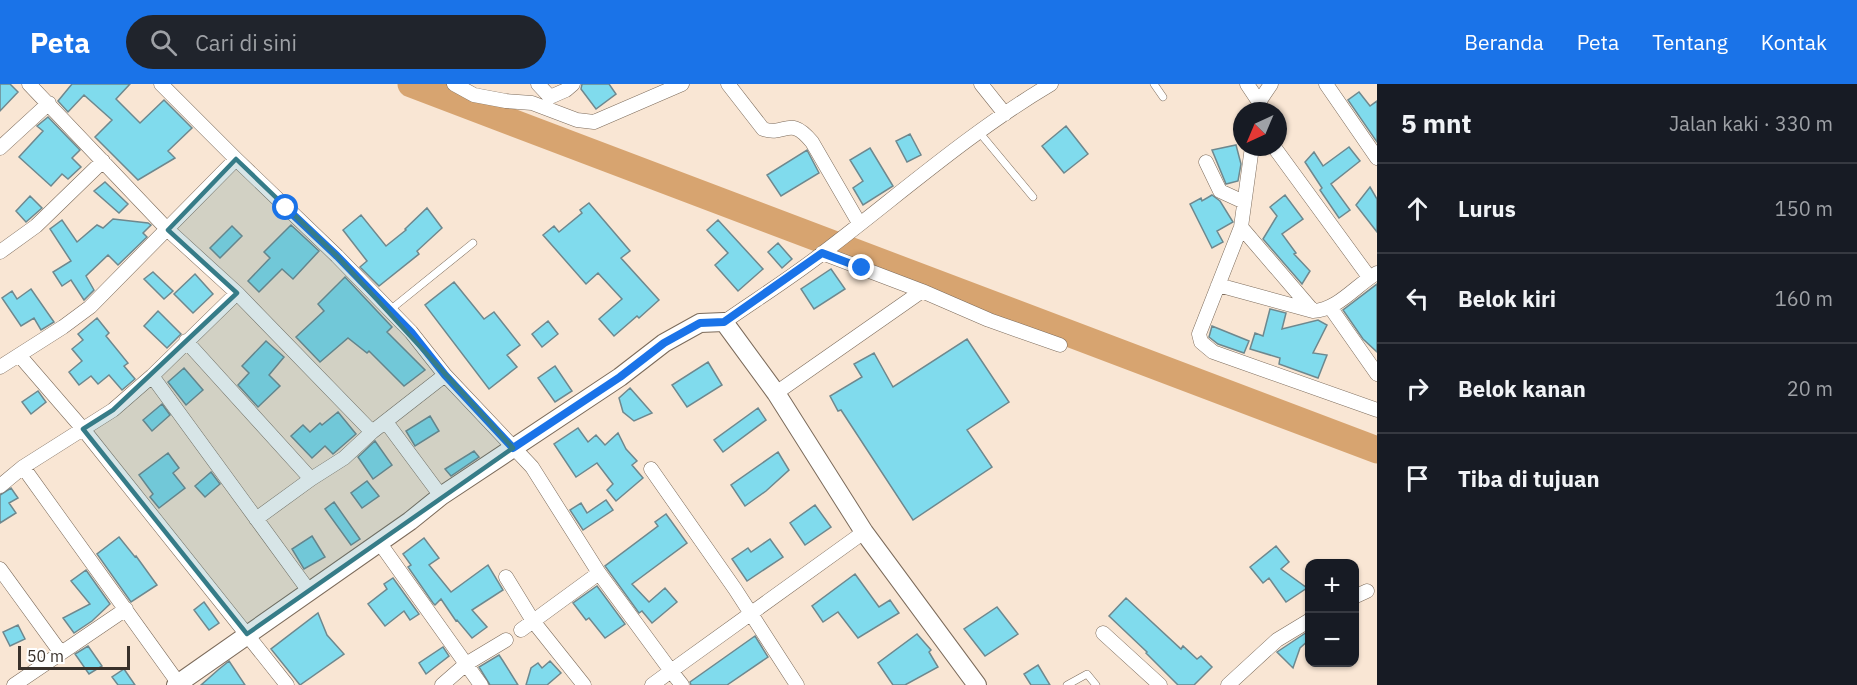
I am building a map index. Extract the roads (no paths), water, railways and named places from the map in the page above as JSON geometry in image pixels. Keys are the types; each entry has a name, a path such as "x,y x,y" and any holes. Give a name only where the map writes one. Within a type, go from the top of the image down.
{"main road":[{"path":"178,684 441,496 610,384 664,343 700,323 724,322 776,393 864,532 977,685"}],"street":[{"path":"29,84 168,230 237,293 372,432"},
{"path":"161,84 390,310 411,332 445,375 532,467 599,573 682,685"},
{"path":"454,84 474,95 532,103 577,120 594,122 682,84"},
{"path":"538,84 550,97"},
{"path":"532,103 566,90 573,84"},
{"path":"728,84 763,129 768,131 791,126 804,132 812,142 856,226"},
{"path":"981,84 1005,114"},
{"path":"724,322 825,251 979,132 1051,84"},
{"path":"1247,84 1256,102"},
{"path":"1261,102 1271,84"},
{"path":"1326,84 1377,158"},
{"path":"0,148 49,103"},
{"path":"1251,156 1241,227 1199,334 1201,342 1214,352 1377,410"},
{"path":"1218,285 1313,311 1330,307 1373,275 1281,156"},
{"path":"0,367 90,307 236,159"},
{"path":"0,252 36,226 103,161"},
{"path":"1206,162 1220,191 1244,202"},
{"path":"1241,227 1313,311"},
{"path":"825,251 989,320 1060,345"},
{"path":"776,393 922,291"},
{"path":"0,486 23,467 113,410 152,376 237,293"},
{"path":"1330,307 1377,374"},
{"path":"186,341 311,479"},
{"path":"19,355 83,429 287,685"},
{"path":"256,519 344,458 372,432 445,375"},
{"path":"152,376 309,591"},
{"path":"386,422 441,496"},
{"path":"23,467 178,684"},
{"path":"651,469 797,685"},
{"path":"652,685 864,532"},
{"path":"379,542 481,685"},
{"path":"520,630 599,573"},
{"path":"1,574 60,653"},
{"path":"506,577 533,621 584,685"},
{"path":"14,685 126,609"},
{"path":"1228,685 1277,640 1305,623"},
{"path":"1103,633 1160,685"},
{"path":"442,685 466,664 506,640"}],"lane":[{"path":"1154,84 1163,97"},
{"path":"979,132 1033,197"},
{"path":"390,310 472,243"},
{"path":"1067,685 1086,674 1096,685"}],"waterway":[{"path":"411,84 1377,450"}]}
